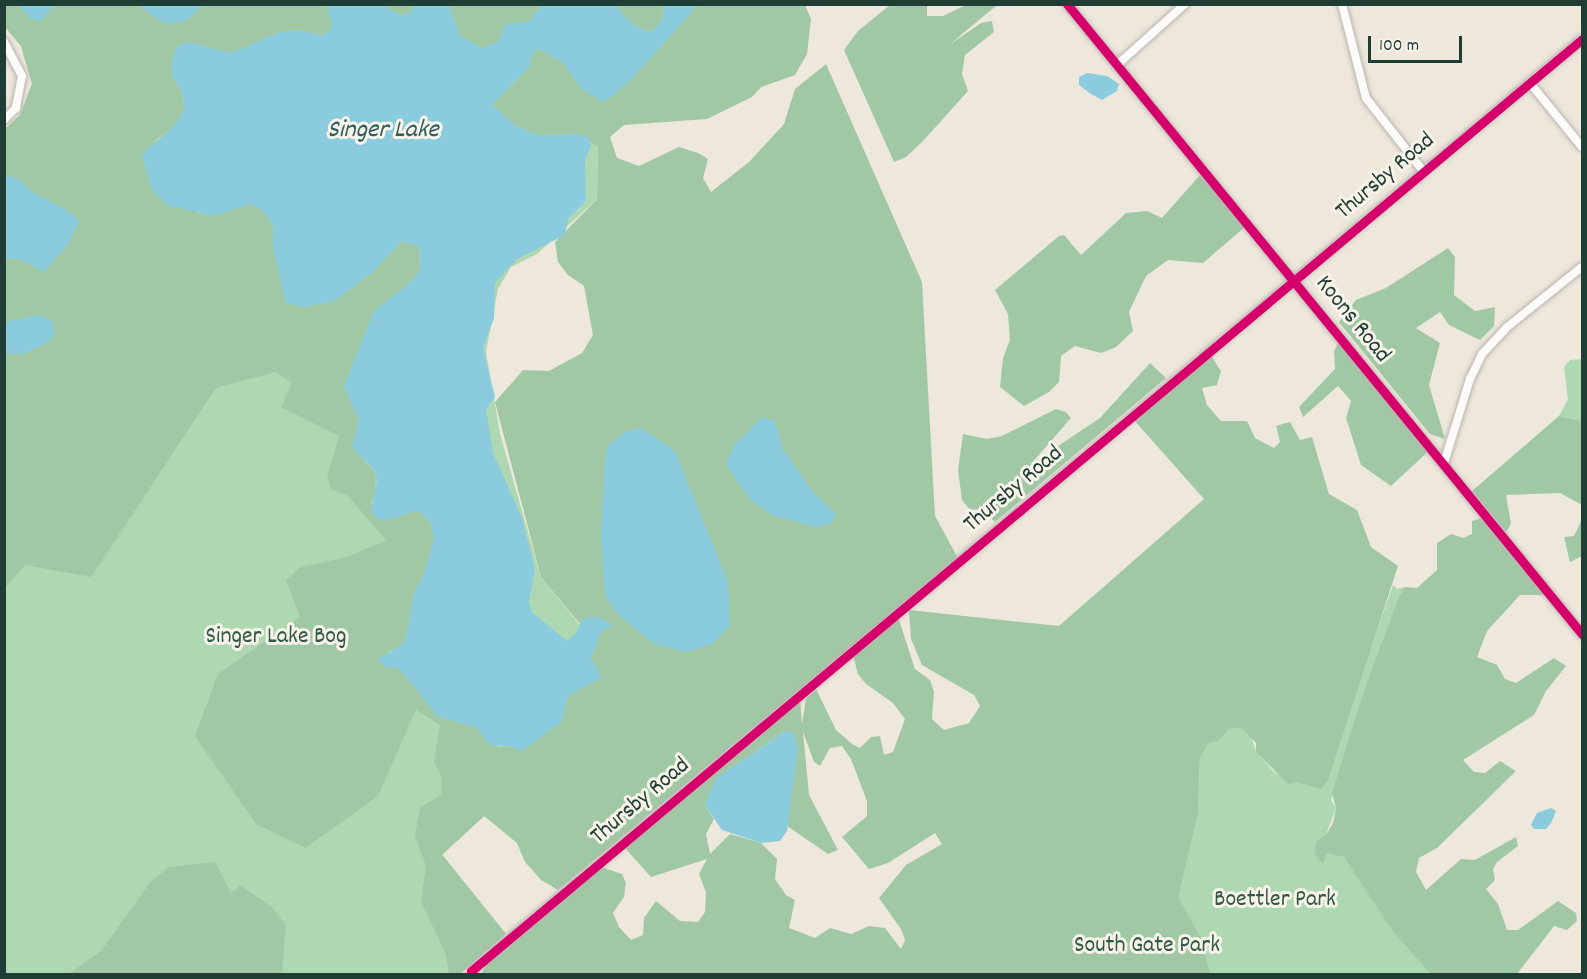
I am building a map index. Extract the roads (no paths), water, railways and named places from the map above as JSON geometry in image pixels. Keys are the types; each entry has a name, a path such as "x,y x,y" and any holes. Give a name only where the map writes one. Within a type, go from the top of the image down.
{"street":[{"name":"Koons Road","path":"1066,4 1295,280 1582,634"},
{"path":"1116,65 1185,4"},
{"path":"1342,4 1366,98 1423,171"},
{"name":"Thursby Road","path":"471,971 1582,39"},
{"path":"4,42 22,76 16,108 4,120"},
{"path":"1530,83 1582,147"},
{"path":"1444,463 1470,379 1482,354 1506,328 1582,267"}],"water":[{"path":"18,5 54,5 41,22 30,18"},
{"path":"138,5 203,5 186,21 165,24"},
{"name":"Singer Lake","path":"327,5 383,5 400,15 410,13 415,5 449,5 460,36 482,48 499,41 505,24 530,21 542,5 616,5 630,22 646,31 654,30 662,19 664,5 698,5 628,83 604,102 583,90 562,62 539,49 532,54 530,66 492,105 516,126 538,135 580,134 588,137 591,145 585,160 586,201 568,219 565,235 517,259 495,283 494,318 483,348 495,397 486,409 493,453 522,518 535,569 529,602 532,612 567,641 577,632 581,621 589,617 599,617 613,625 601,632 591,659 602,677 568,696 561,722 522,751 510,746 490,745 477,728 437,716 406,676 396,667 387,668 377,659 402,645 407,634 414,593 424,574 434,539 431,523 423,514 415,511 388,520 378,519 371,511 377,481 375,471 352,447 359,420 344,386 374,311 414,279 420,269 419,246 402,241 371,273 335,301 304,307 286,303 273,248 273,225 264,212 251,204 213,216 167,205 152,190 142,154 174,126 184,110 183,94 172,75 172,59 178,45 188,42 231,53 277,33 295,30 324,35 332,27"},
{"path":"1087,73 1107,76 1119,84 1117,91 1102,100 1091,94 1079,85 1079,77"},
{"path":"5,175 17,178 31,191 70,212 79,221 68,244 44,272 22,260 5,258"},
{"path":"38,315 52,321 55,333 49,342 23,354 7,353 5,326 9,321"},
{"path":"762,417 775,421 783,449 813,492 835,513 832,523 815,527 772,515 752,501 736,480 726,464 735,444"},
{"path":"641,428 675,451 728,582 730,626 712,644 685,652 654,644 619,615 605,596 601,534 605,460 608,446 625,432"},
{"path":"784,732 793,732 798,748 787,831 780,841 761,843 722,830 705,805 716,778"},
{"path":"1551,808 1556,811 1551,823 1546,829 1534,829 1531,825 1537,813"}],"park label":[{"name":"Singer Lake Bog","path":"276,638"},
{"name":"Boettler Park","path":"1275,901"},
{"name":"South Gate Park","path":"1147,947"}]}
